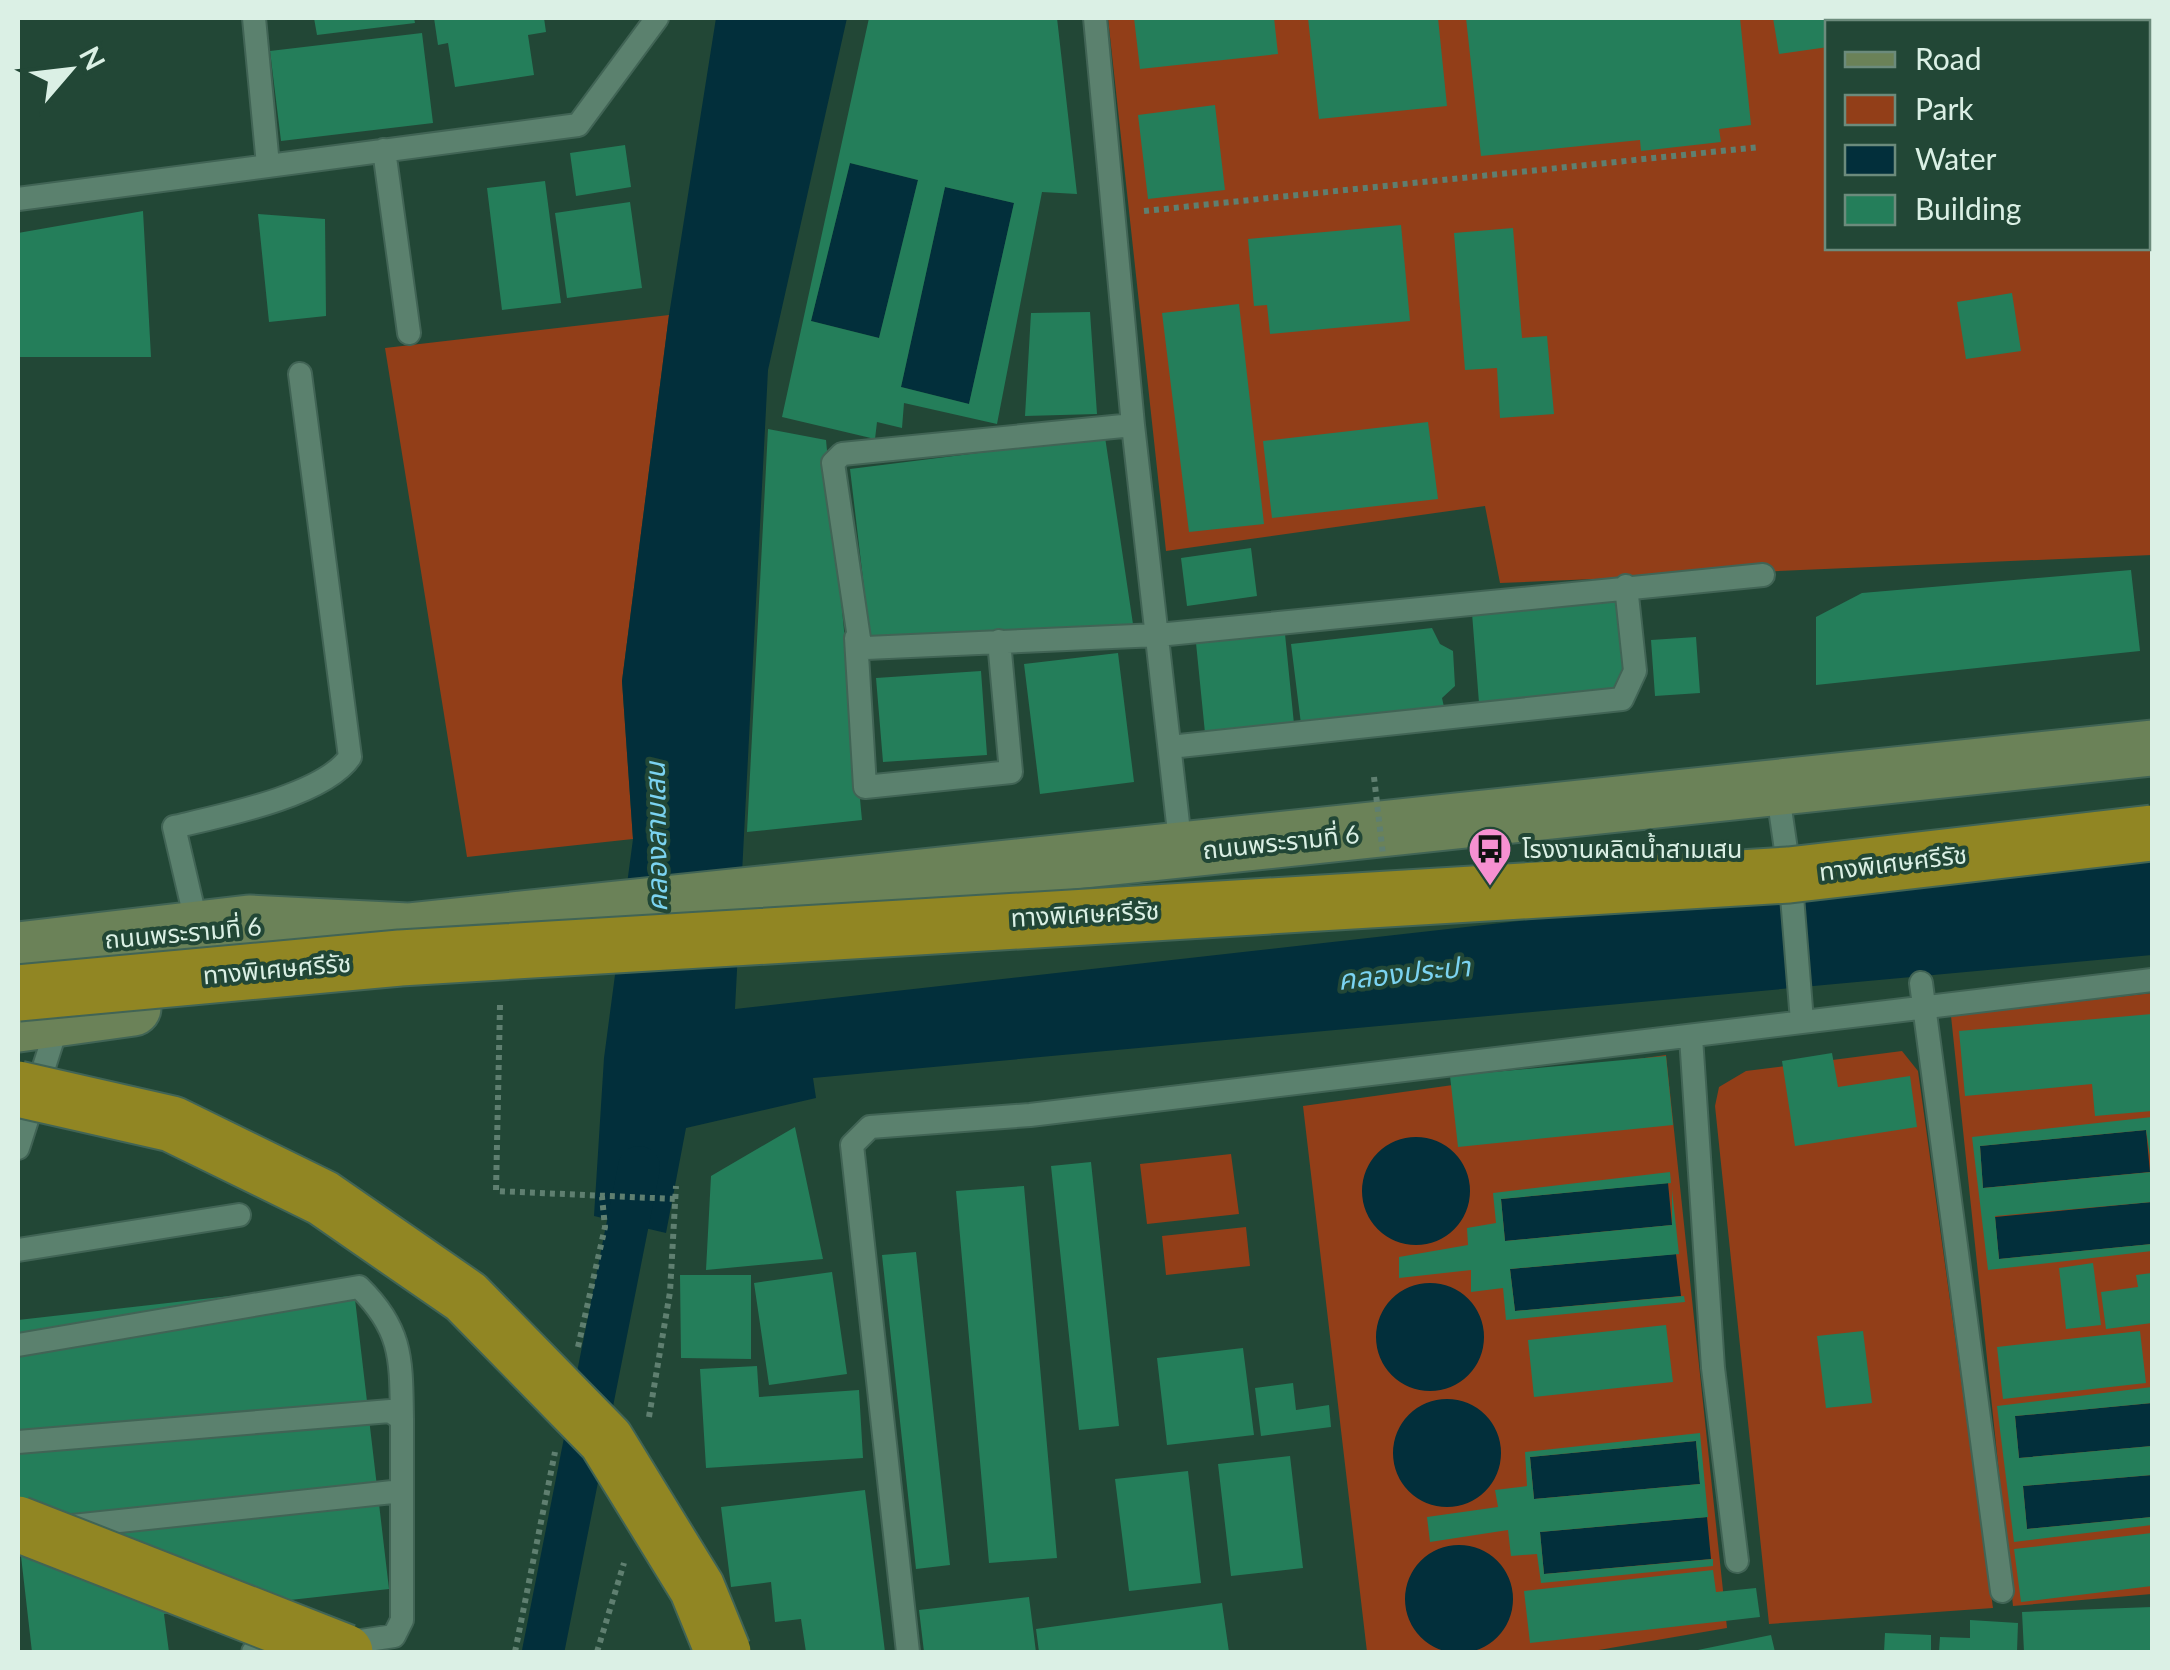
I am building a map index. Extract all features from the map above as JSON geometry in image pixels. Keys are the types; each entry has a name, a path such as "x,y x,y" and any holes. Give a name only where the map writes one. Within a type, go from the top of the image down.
{"highway":[{"name":"ทางพิเศษศรีรัช","path":"32,1011 420,956 1789,875 2152,833"},
{"path":"18,1089 172,1124 323,1198 466,1297 606,1440 697,1588 722,1652"},
{"path":"18,1528 377,1647"}],"main road":[{"name":"ถนนพระรามที่ 6","path":"18,950 249,924 408,931 2152,748"},
{"name":"ถนนพระรามที่ 6","path":"32,1011 244,994 328,968 408,931"}],"lane":[{"path":"254,18 268,165"},
{"path":"18,199 578,125 657,18"},
{"path":"1095,18 1133,425 1181,852"},
{"path":"384,150 409,332"},
{"path":"198,930 174,827 240,811 338,773 350,757 300,374"},
{"path":"999,641 1011,772 866,786 856,638 833,463 842,454 1133,425"},
{"path":"856,638 866,648 1158,635 1762,575"},
{"path":"1170,747 1622,699 1635,671 1626,586"},
{"path":"1778,788 1791,884 1802,1021"},
{"path":"908,1652 852,1146 870,1126 1030,1115 2152,980"},
{"path":"1921,984 2002,1591"},
{"path":"18,1148 32,1011"},
{"path":"1690,1037 1713,1368 1737,1560"},
{"path":"18,1250 239,1215"},
{"path":"18,1345 359,1287 382,1310 401,1350 402,1620 377,1647 253,1652"},
{"path":"18,1442 390,1411 402,1419"},
{"path":"18,1528 402,1491"}],"path":[{"path":"1113,214 1760,146"},
{"path":"1374,777 1385,869"},
{"path":"500,1005 496,1191 675,1199"},
{"path":"673,1212 676,1186"}],"green space":[{"path":"1108,18 2112,18 1825,20 1825,250 2150,250 2152,555 1500,583 1485,506 1166,551"},
{"path":"669,315 622,681 633,839 467,857 385,348"},
{"path":"2152,993 2152,1594 2013,1606 1951,1016"},
{"path":"1902,1051 1918,1071 1993,1608 1769,1624 1715,1106 1719,1087 1746,1071"},
{"path":"1666,1055 1727,1628 1587,1652 1367,1652 1303,1106"},
{"path":"1231,1154 1239,1214 1147,1224 1140,1164"},
{"path":"1246,1227 1250,1266 1166,1275 1162,1236"}],"water":[{"name":"คลองประปา","path":"716,18 847,18 768,370 735,1009 2152,850 2152,955 813,1078 816,1098 686,1128 666,1233 594,1216 604,1058 633,839 622,681 669,315"},
{"path":"850,163 918,180 879,338 811,321"},
{"path":"945,187 1014,203 969,404 901,387"},
{"path":"2146,1130 2150,1172 1983,1188 1980,1146"},
{"path":"1416,1137 1437,1141 1454,1153 1466,1170 1470,1191 1466,1212 1454,1229 1437,1241 1416,1245 1395,1241 1378,1229 1366,1212 1362,1191 1366,1170 1378,1153 1395,1141"},
{"path":"1668,1183 1672,1225 1505,1241 1501,1199"},
{"path":"2152,1202 2152,1244 1999,1259 1995,1217"},
{"path":"1676,1254 1681,1296 1515,1311 1510,1269"},
{"path":"1430,1283 1451,1287 1468,1299 1480,1316 1484,1337 1480,1358 1468,1375 1451,1387 1430,1391 1409,1387 1392,1375 1380,1358 1376,1337 1380,1316 1392,1299 1409,1287"},
{"path":"1447,1399 1468,1403 1485,1415 1497,1432 1501,1453 1497,1474 1485,1491 1468,1503 1447,1507 1426,1503 1409,1491 1397,1474 1393,1453 1397,1432 1409,1415 1426,1403"},
{"path":"2152,1403 2152,1446 2019,1458 2015,1416"},
{"path":"1696,1441 1700,1484 1534,1499 1530,1457"},
{"path":"2152,1475 2152,1517 2027,1529 2023,1486"},
{"path":"1707,1517 1711,1559 1544,1574 1540,1532"},
{"path":"1459,1545 1480,1549 1497,1561 1509,1578 1513,1599 1509,1620 1497,1637 1480,1649 1459,1653 1438,1649 1421,1637 1409,1620 1405,1599 1409,1578 1421,1561 1438,1549"}],"building":[{"path":"314,18 414,18 415,23 317,35"},
{"path":"434,18 544,18 546,32 528,35 534,75 455,87 448,43 438,45"},
{"path":"869,18 1057,18 1077,194 1042,192 997,424 904,403 902,428 877,422 875,439 782,417","holes":["850,163 918,180 879,338 811,321","945,187 1014,203 969,404 901,387"]},
{"path":"1134,18 1274,18 1278,54 1140,69"},
{"path":"1308,18 1438,18 1447,106 1319,119"},
{"path":"1466,18 1740,18 1751,125 1719,129 1721,142 1641,151 1640,140 1481,156"},
{"path":"1773,18 1845,18 1825,20 1825,47 1779,54"},
{"path":"2152,18 2152,224 2150,20 2126,20"},
{"path":"422,33 433,123 281,141 270,51"},
{"path":"1215,105 1225,190 1148,199 1138,115"},
{"path":"625,145 631,187 576,196 570,153"},
{"path":"545,181 561,303 502,310 487,188"},
{"path":"630,202 642,288 567,298 555,213"},
{"path":"143,211 151,357 18,357 18,233"},
{"path":"258,214 325,219 326,316 269,322"},
{"path":"1401,225 1410,321 1270,334 1267,305 1254,306 1248,239"},
{"path":"1513,228 1522,338 1547,336 1554,414 1500,418 1497,368 1465,370 1454,233"},
{"path":"2012,293 2021,351 1966,359 1957,302"},
{"path":"1239,304 1264,524 1189,532 1162,313"},
{"path":"1090,312 1097,414 1025,416 1031,313"},
{"path":"1428,422 1438,499 1272,518 1263,441"},
{"path":"768,429 826,440 862,820 747,832"},
{"path":"1105,437 1133,624 870,638 850,469"},
{"path":"1251,548 1257,596 1187,606 1181,558"},
{"path":"2131,570 2140,651 1816,685 1816,617 1862,593"},
{"path":"1616,597 1627,672 1616,694 1479,703 1472,613"},
{"path":"1432,628 1440,644 1453,651 1455,686 1442,698 1444,707 1301,724 1291,644"},
{"path":"1285,634 1294,724 1205,733 1196,643"},
{"path":"1696,637 1700,693 1655,696 1651,640"},
{"path":"1118,653 1134,782 1040,794 1024,664"},
{"path":"981,671 987,755 883,762 876,678"},
{"path":"2152,1014 2152,1111 2095,1116 2092,1084 1965,1096 1959,1031"},
{"path":"1832,1053 1838,1087 1910,1076 1917,1127 1795,1146 1782,1061"},
{"path":"1666,1056 1673,1125 1458,1147 1450,1076"},
{"path":"2152,1117 2152,1170 2146,1130 1980,1146 1983,1188 2152,1172 2152,1202 1995,1216 1999,1259 2152,1244 2152,1251 1988,1270 1972,1137"},
{"path":"795,1127 823,1259 706,1270 711,1176"},
{"path":"1091,1162 1119,1426 1079,1430 1051,1166"},
{"path":"1670,1172 1671,1183 1501,1199 1505,1241 1672,1225 1672,1190 1679,1254 1510,1269 1515,1311 1684,1296 1685,1302 1506,1320 1503,1288 1471,1292 1471,1270 1399,1278 1399,1257 1468,1245 1467,1228 1496,1223 1493,1193"},
{"path":"1024,1186 1057,1558 989,1563 956,1191"},
{"path":"916,1252 950,1565 916,1569 882,1255"},
{"path":"2093,1263 2101,1325 2066,1329 2059,1268"},
{"path":"832,1272 847,1374 769,1385 754,1283"},
{"path":"2152,1273 2152,1323 2106,1329 2101,1292 2138,1287 2136,1275"},
{"path":"680,1275 751,1275 751,1359 681,1358"},
{"path":"353,1282 389,1589 164,1614 169,1652 32,1652 18,1530 18,1320"},
{"path":"1666,1325 1673,1382 1534,1397 1528,1340"},
{"path":"1863,1331 1872,1403 1826,1408 1817,1336"},
{"path":"2140,1331 2146,1383 2003,1399 1997,1347"},
{"path":"1243,1348 1254,1435 1167,1445 1157,1358"},
{"path":"757,1366 759,1397 859,1390 863,1458 706,1468 700,1369"},
{"path":"1293,1383 1296,1410 1329,1405 1331,1427 1261,1436 1255,1388"},
{"path":"2152,1387 2152,1403 2015,1416 2019,1458 2152,1446 2152,1475 2023,1486 2027,1529 2152,1517 2152,1525 2014,1542 1997,1406"},
{"path":"1700,1433 1708,1517 1540,1532 1544,1574 1713,1559 1713,1566 1541,1583 1537,1554 1511,1556 1508,1530 1430,1542 1427,1517 1498,1507 1495,1490 1527,1486 1525,1452","holes":["1696,1441 1700,1484 1534,1499 1530,1457"]},
{"path":"1290,1456 1303,1568 1231,1576 1218,1464"},
{"path":"1188,1471 1201,1583 1129,1591 1115,1479"},
{"path":"865,1490 885,1652 806,1652 801,1619 775,1622 771,1582 731,1587 721,1507"},
{"path":"2152,1533 2152,1586 2021,1602 2014,1549"},
{"path":"1713,1570 1716,1592 1756,1588 1760,1617 1530,1643 1524,1591"},
{"path":"1029,1597 1036,1652 924,1652 919,1610"},
{"path":"1222,1603 1229,1652 1039,1652 1036,1629"},
{"path":"2152,1607 2152,1652 2024,1652 2022,1612"},
{"path":"1970,1620 2018,1623 2017,1652 1939,1652 1940,1637 1970,1638"},
{"path":"1885,1633 1931,1635 1931,1652 1884,1652"},
{"path":"1771,1635 1775,1652 1693,1652 1693,1651"}],"waterway":[{"name":"คลองสามเสน","path":"543,1652 639,1167"}],"place":[{"name":"โรงงานผลิตน้ำสามเสน","path":"1490,887"}]}
